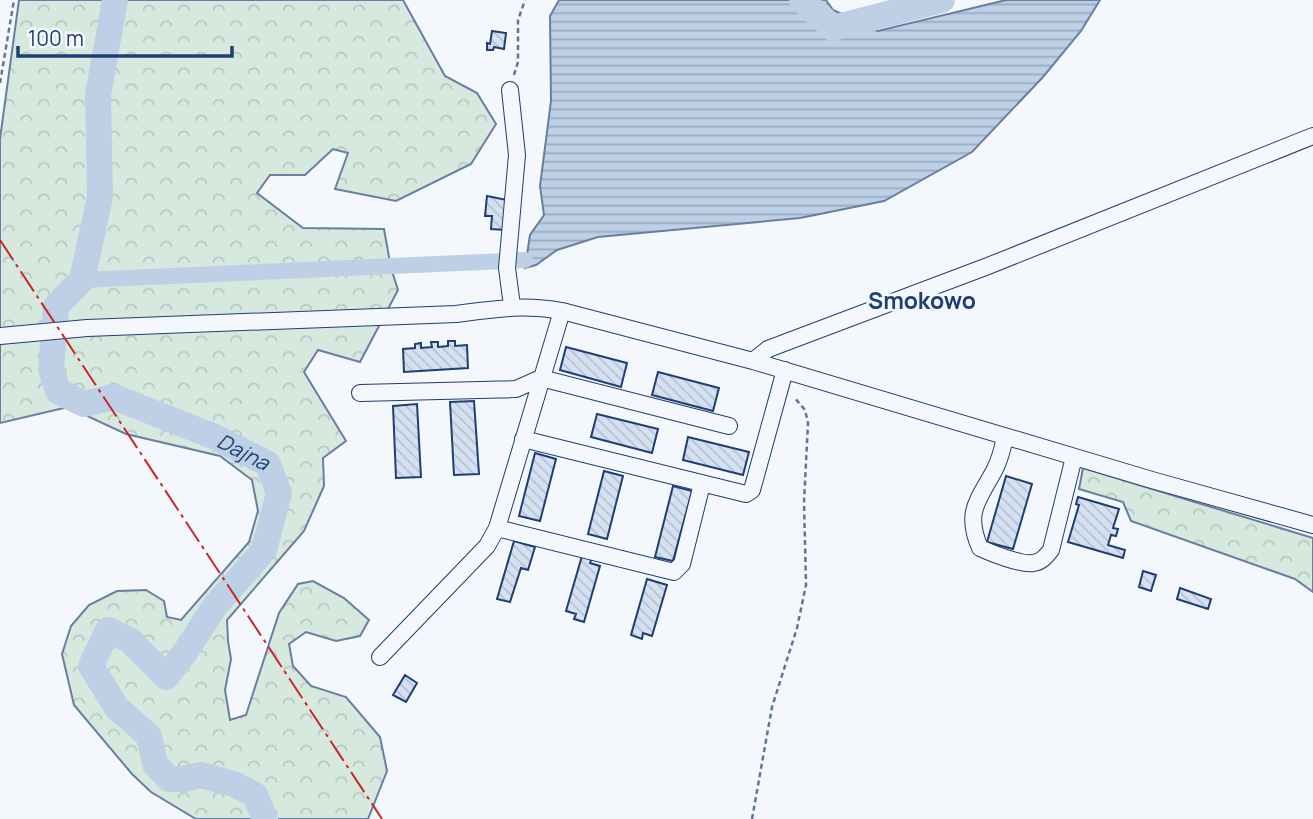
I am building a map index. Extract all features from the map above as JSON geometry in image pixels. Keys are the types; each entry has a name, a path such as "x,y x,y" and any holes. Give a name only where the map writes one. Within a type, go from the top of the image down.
{"street":[{"path":"510,90 517,155 506,268 512,306"},
{"path":"752,361 768,349 988,267 1313,136"},
{"path":"0,337 87,328 456,314 512,306 533,306 562,311 752,361 782,378 1005,436 1313,524"},
{"path":"380,657 487,546 497,528 562,311"},
{"path":"360,393 516,389 541,378 729,426"},
{"path":"523,439 746,494 752,490 782,378"},
{"path":"1005,436 995,470 972,511 975,537 980,548 990,553 1032,564 1042,560 1051,550 1074,457"},
{"path":"497,528 674,572 682,564 702,484"}],"path":[{"path":"0,83 14,0"},
{"path":"510,90 518,62 518,20 525,0"},
{"path":"752,819 772,708 797,628 806,585 804,502 808,423 805,410 782,378"}],"green space":[{"path":"19,0 403,0 445,76 477,93 496,124 471,164 396,201 335,189 348,153 333,149 305,175 270,175 257,193 303,228 384,229 398,290 360,362 318,350 304,372 346,441 323,458 324,486 304,531 227,620 231,659 225,690 230,720 246,715 279,613 298,584 313,581 344,598 369,620 360,636 336,641 306,632 289,644 293,666 311,686 346,697 380,737 387,771 368,819 196,819 151,792 132,774 74,705 62,654 71,626 89,605 117,591 146,590 164,601 167,617 181,620 249,542 258,511 252,480 220,456 126,434 68,407 0,423 0,139"},
{"path":"1083,468 1313,538 1313,592 1295,579 1131,521 1123,502 1079,489"}],"water":[{"path":"559,0 826,0 833,10 878,31 1006,0 1100,0 1081,31 1043,77 972,152 884,201 800,218 598,237 557,250 536,265 525,268 530,235 544,215 540,186 551,101 550,16"}],"building":[{"path":"492,31 506,33 504,49 494,47 493,50 487,50"},
{"path":"487,196 507,200 505,230 491,229 492,216 485,216"},
{"path":"448,341 455,341 455,346 467,345 468,368 404,372 403,349 415,348 415,344 421,343 421,348 432,347 431,342 438,342 438,347 448,346"},
{"path":"566,347 627,363 621,387 560,370"},
{"path":"658,372 719,388 713,411 652,395"},
{"path":"474,401 479,474 454,475 450,402"},
{"path":"417,404 421,477 396,478 393,406"},
{"path":"597,414 658,429 652,453 591,437"},
{"path":"688,437 749,452 743,475 683,460"},
{"path":"535,453 556,459 540,521 519,516"},
{"path":"604,471 623,476 607,539 588,534"},
{"path":"1006,476 1032,484 1013,549 987,542"},
{"path":"673,486 692,491 673,561 655,557"},
{"path":"1078,497 1119,509 1113,528 1118,529 1116,536 1111,535 1108,545 1125,550 1123,558 1068,542 1079,505 1076,504"},
{"path":"514,541 535,547 528,570 521,568 510,602 497,599"},
{"path":"582,556 592,558 590,563 600,566 584,622 574,619 576,614 566,611"},
{"path":"1143,571 1156,575 1151,591 1139,587"},
{"path":"647,579 667,585 652,636 643,633 642,639 631,635"},
{"path":"1180,588 1211,599 1208,609 1177,599"},
{"path":"405,675 417,683 406,702 393,695"}],"waterway":[{"name":"Dajna","path":"115,0 98,95 100,197 82,280 56,306 51,369 58,391 84,404 114,397 215,437 268,464 279,493 264,550 215,606 166,677 131,641 108,630 91,666 117,708 149,736 155,764 169,779 201,775 234,784 255,795 265,819"},
{"name":"Dajna","path":"802,0 833,28 942,0"},
{"path":"82,280 525,260"}],"power":[{"path":"0,240 382,819"}],"district":[{"name":"Smokowo","path":"922,300"}]}
